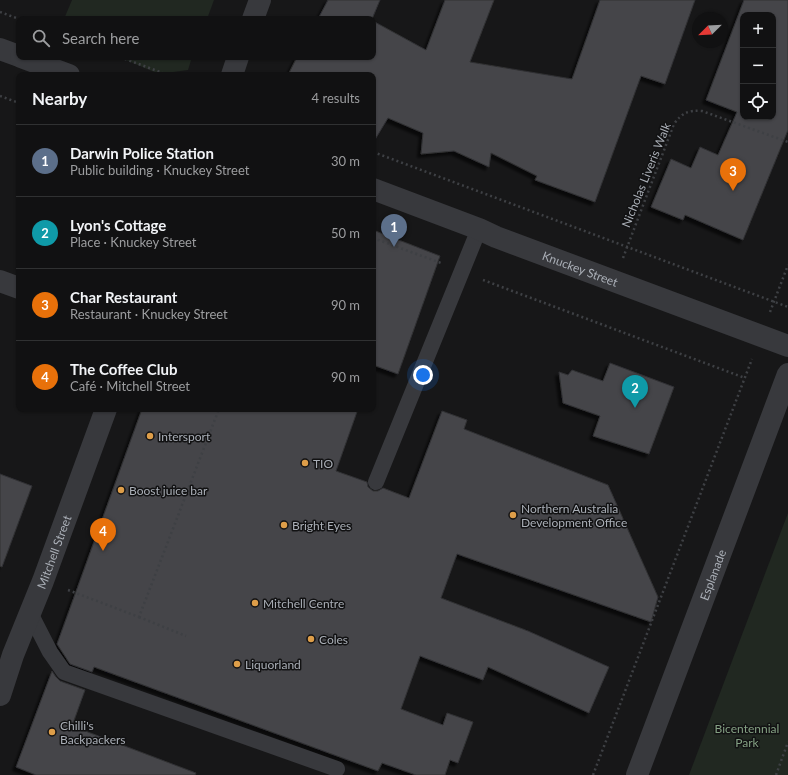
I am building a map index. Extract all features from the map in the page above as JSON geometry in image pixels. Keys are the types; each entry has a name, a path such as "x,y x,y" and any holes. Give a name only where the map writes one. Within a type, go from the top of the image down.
{"street":[{"path":"254,16 260,0"},
{"path":"0,49 16,55"},
{"path":"28,60 61,72"},
{"path":"233,72 237,60"},
{"name":"Knuckey Street","path":"376,190 479,229 496,237 788,346"},
{"path":"0,281 16,287"},
{"name":"Esplanade","path":"637,775 788,374"},
{"name":"Mitchell Street","path":"0,695 13,655 43,581 105,412"}],"lane":[{"path":"376,482 479,229"},
{"path":"30,613 50,652 64,672 337,769"}],"path":[{"path":"0,12 16,18"},
{"path":"128,60 160,72"},
{"path":"0,96 16,102"},
{"name":"Nicholas Liveris Walk","path":"614,281 674,124 685,113 693,110 702,111 788,142"},
{"path":"376,153 788,307"},
{"path":"376,239 745,378"},
{"path":"593,775 788,265"},
{"path":"139,617 218,412"},
{"path":"43,581 186,636"},
{"path":"776,775 788,742"}],"green space":[{"path":"72,0 214,0 208,16 65,16"},
{"path":"126,60 191,60 188,70 154,72"},
{"name":"Bicentennial Park","path":"788,513 788,775 689,775"}],"building":[{"path":"328,0 380,0 373,16 320,16"},
{"path":"445,0 494,0 470,62 572,79 600,0 695,0 665,84 641,76 595,202 535,180 537,176 491,153 489,167 454,151 421,154 423,133 388,118 376,138 376,72 290,72 296,60 376,60 376,23 426,50"},
{"path":"744,0 788,0 788,130 743,240 685,215 683,220 651,207 671,159 691,168 700,147 718,155 737,112 706,100 726,48 728,48 728,42"},
{"path":"376,231 440,256 398,374 376,366"},
{"path":"610,363 674,387 649,454 593,436 600,416 563,403 559,372 568,375 572,370 603,381"},
{"name":"Mitchell Centre","path":"442,411 467,420 464,429 608,485 658,597 651,622 457,554 441,598 528,631 609,667 589,713 488,667 483,680 420,656 401,709 443,725 447,713 473,722 458,763 450,760 445,775 416,775 382,763 378,771 94,667 92,672 70,664 57,644 141,412 357,412 336,471 367,482 368,487 373,491 378,491 383,488 409,498"},
{"path":"0,474 32,486 2,567 0,566"},
{"name":"Chilli's Backpackers","path":"52,671 60,681 85,690 72,726 196,773 195,775 36,775 16,767"}],"place":[{"name":"Char Restaurant","path":"733,191"},
{"name":"Darwin Police Station","path":"394,247"},
{"name":"Lyon's Cottage","path":"635,408"},
{"name":"Intersport","path":"150,436"},
{"name":"TIO","path":"305,463"},
{"name":"Boost juice bar","path":"121,490"},
{"name":"Northern Australia Development Office","path":"513,515"},
{"name":"Bright Eyes","path":"284,525"},
{"name":"The Coffee Club","path":"103,551"},
{"name":"Mitchell Centre","path":"255,603"},
{"name":"Coles","path":"311,639"},
{"name":"Liquorland","path":"237,664"},
{"name":"Chilli's Backpackers","path":"52,732"}]}
